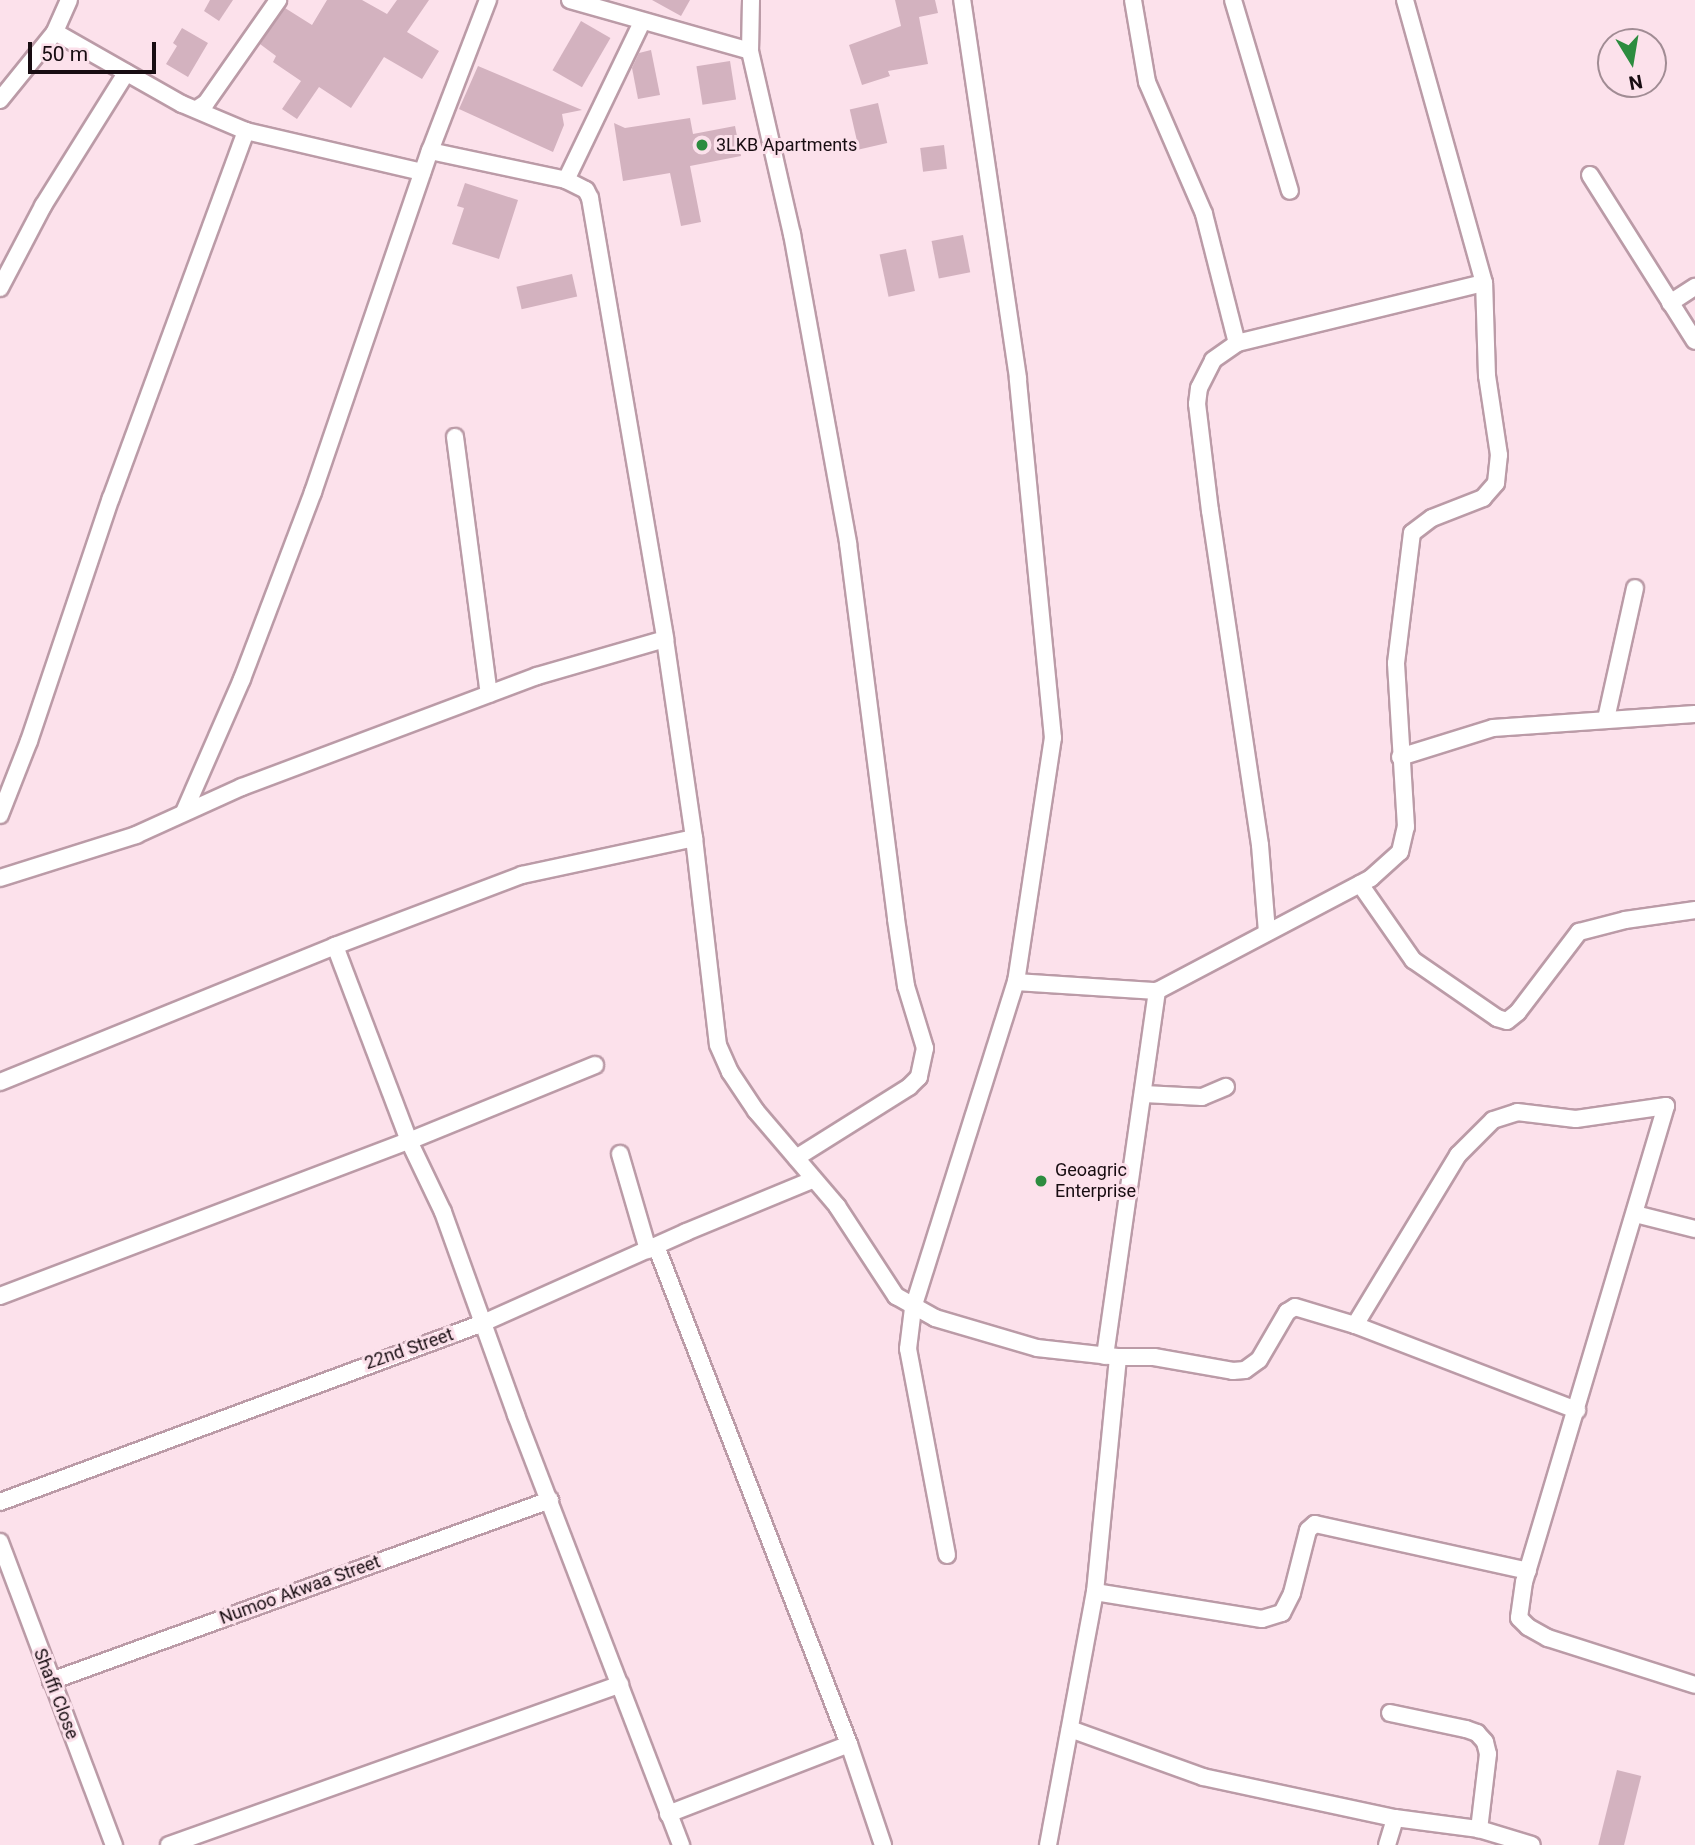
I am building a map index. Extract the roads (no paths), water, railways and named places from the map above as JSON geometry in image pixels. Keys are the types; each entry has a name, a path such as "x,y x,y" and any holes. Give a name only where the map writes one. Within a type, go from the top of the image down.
{"street":[{"path":"0,100 55,32 69,0"},
{"path":"197,110 206,103 278,0"},
{"path":"184,813 242,679 313,492 422,172 488,0"},
{"path":"570,0 750,51"},
{"path":"751,0 750,51 792,234 848,543 906,986 925,1048 919,1077 909,1087 796,1158"},
{"path":"947,1555 908,1349 913,1308 1016,982 1053,738 1018,377 962,0"},
{"path":"1133,0 1147,82 1204,214 1237,343"},
{"path":"1233,0 1290,191"},
{"path":"1016,982 1157,991 1360,884 1400,852 1406,827 1396,663 1412,533 1432,518 1483,498 1496,483 1499,454 1488,376 1484,283 1405,0"},
{"path":"566,180 642,22"},
{"path":"55,32 197,110 246,131 422,172"},
{"path":"0,288 43,206 126,73"},
{"path":"0,815 29,741 111,498 246,131"},
{"path":"430,151 566,180 586,190 590,198 665,639 722,1057 756,1111 852,1227 896,1296 935,1318 1037,1348 1112,1357 1154,1357 1233,1371 1245,1370 1259,1360 1287,1311 1295,1307 1355,1325 1577,1410"},
{"path":"1590,175 1695,341"},
{"path":"1267,932 1260,845 1210,512 1197,404 1205,372 1213,360 1237,343 1484,283"},
{"path":"1670,303 1695,287"},
{"path":"454,437 489,694"},
{"path":"1606,719 1635,588"},
{"path":"0,878 136,835 366,738 537,676 665,639"},
{"path":"1400,757 1493,728 1695,714"},
{"path":"0,1082 335,946 522,875 694,838"},
{"path":"1360,884 1413,960 1497,1018 1507,1021 1518,1012 1579,932 1625,920 1695,910"},
{"path":"335,946 409,1141 443,1212 681,1845"},
{"path":"1048,1845 1095,1592 1112,1357 1157,991"},
{"path":"0,1296 409,1141 595,1065"},
{"path":"1144,1094 1202,1097 1226,1087"},
{"path":"1355,1325 1458,1155 1493,1120 1517,1112 1576,1119 1666,1106 1528,1571 1519,1618 1528,1628 1548,1638 1695,1685"},
{"path":"620,1154 652,1248 849,1744 883,1845"},
{"name":"22nd Street","path":"0,1502 483,1324 812,1180"},
{"path":"1635,1214 1695,1229"},
{"name":"Numoo Akwaa Street","path":"51,1681 550,1500"},
{"path":"1095,1592 1262,1619 1282,1613 1292,1592 1308,1530 1315,1524 1528,1571"},
{"name":"Shaffi Close","path":"0,1542 114,1845"},
{"path":"169,1845 620,1684"},
{"path":"1390,1713 1466,1729 1476,1733 1485,1742 1488,1754 1479,1829"},
{"path":"1070,1728 1203,1777 1395,1818 1479,1829 1532,1845"},
{"path":"668,1814 849,1744"},
{"path":"1387,1845 1395,1818"}],"place":[{"name":"3LKB Apartments","path":"702,145"},
{"name":"Geoagric Enterprise","path":"1041,1181"}]}
